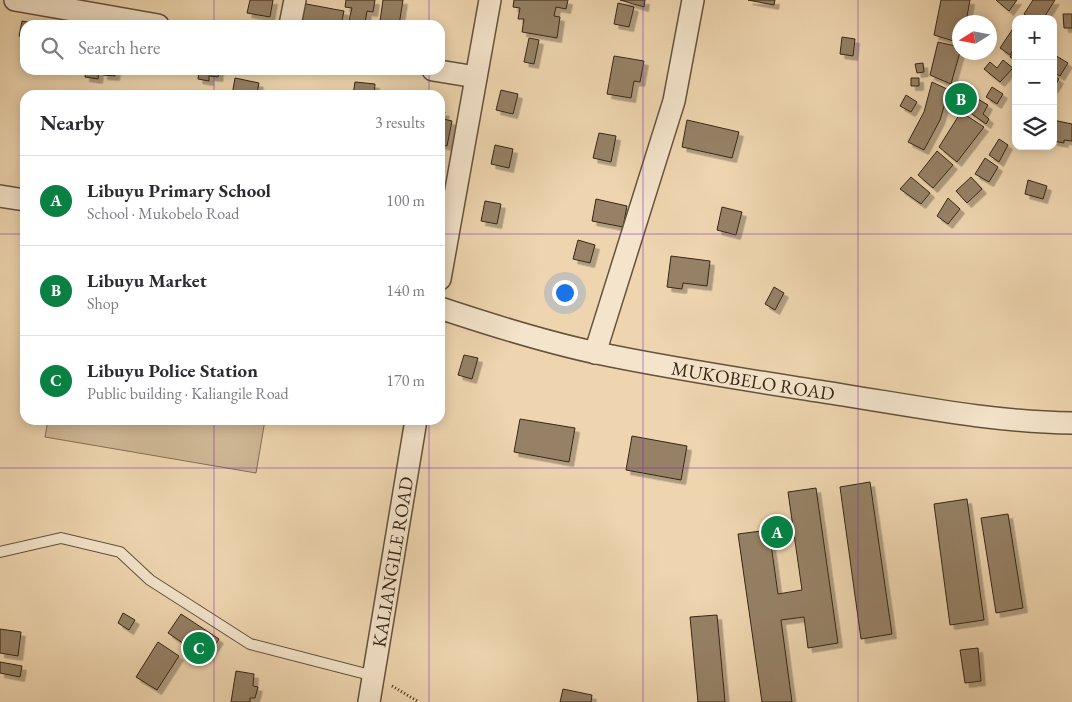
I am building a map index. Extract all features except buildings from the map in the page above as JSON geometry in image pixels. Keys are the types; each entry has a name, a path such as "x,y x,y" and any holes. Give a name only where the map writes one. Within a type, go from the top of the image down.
{"street":[{"path":"15,0 102,8 142,20"},
{"path":"291,20 295,0"},
{"path":"445,251 490,0"},
{"path":"595,353 674,101 692,0"},
{"path":"445,72 476,77"},
{"path":"0,196 20,199"},
{"name":"MUKOBELO ROAD","path":"445,310 490,325 595,353 724,376 961,413 1037,422 1072,423"},
{"name":"KALIANGILE ROAD","path":"369,702 415,425"}],"lane":[{"path":"0,552 61,538 120,552 150,580 250,644 374,676"}],"path":[{"path":"374,676 419,702"}],"shaded area":[{"path":"47,425 264,425 256,473 45,437"}],"place":[{"name":"Libuyu Market","path":"961,99"},
{"name":"Libuyu Primary School","path":"777,532"},
{"name":"Libuyu Police Station","path":"199,648"}]}
